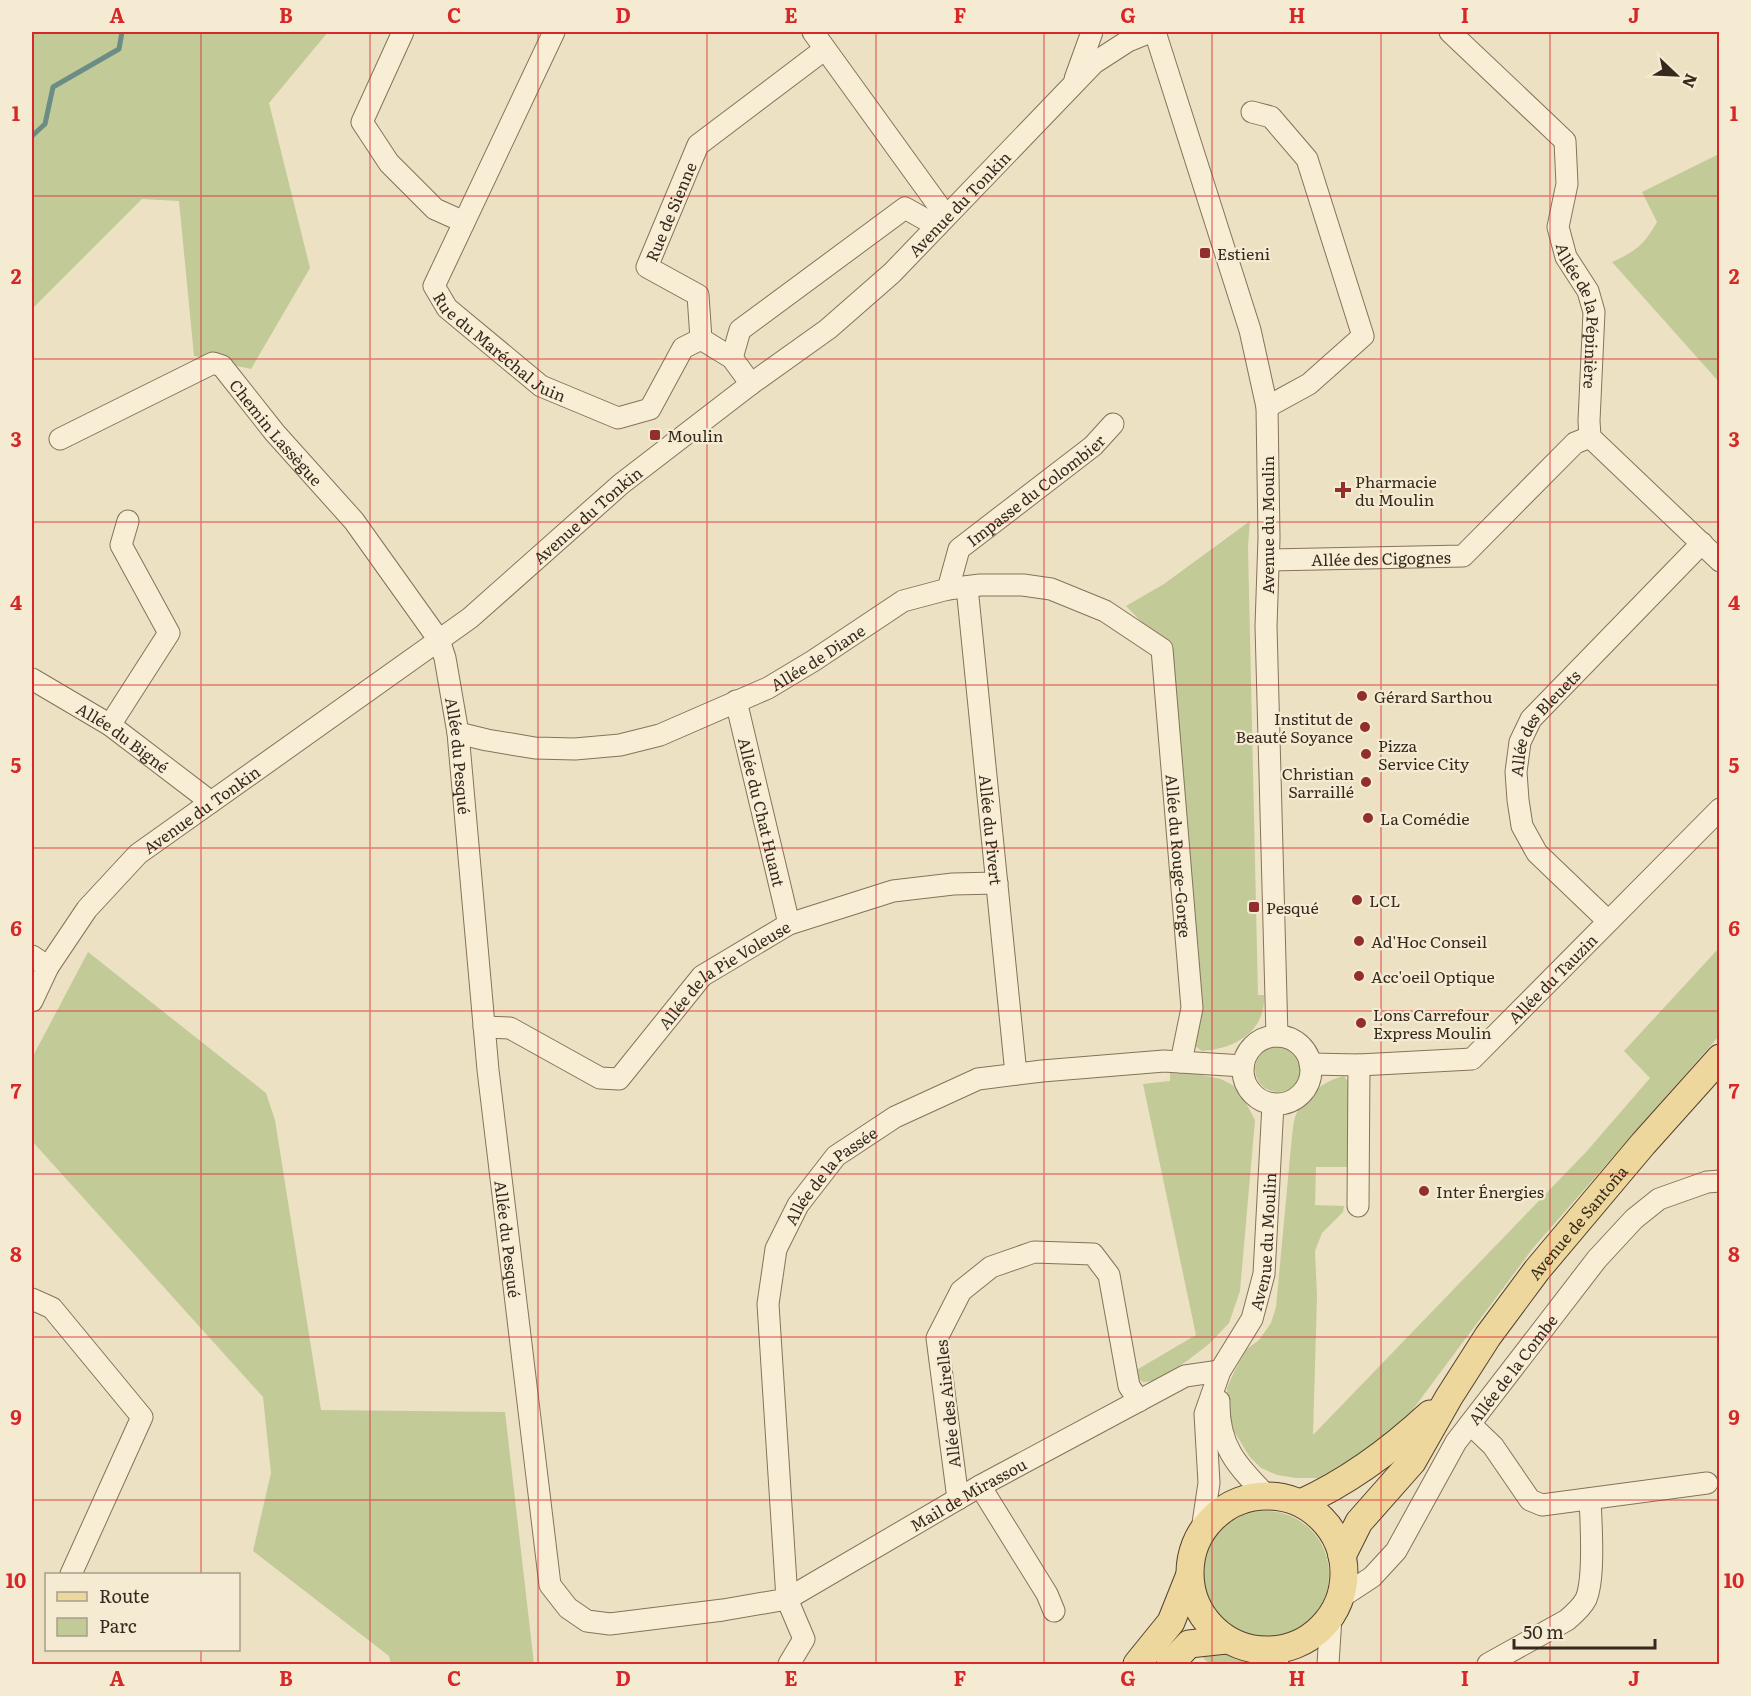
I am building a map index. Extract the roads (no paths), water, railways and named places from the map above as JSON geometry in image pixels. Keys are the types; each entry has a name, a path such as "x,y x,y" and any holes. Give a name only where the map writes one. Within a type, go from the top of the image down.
{"main road":[{"name":"Avenue de Santoña","path":"1342,1556 1359,1522 1412,1462 1449,1397 1488,1336 1537,1270 1719,1058"},
{"name":"Avenue de Santoña","path":"1301,1503 1331,1490 1396,1445 1449,1397"},
{"path":"1137,1665 1171,1622 1189,1577 1192,1553 1202,1530 1220,1512 1242,1500 1267,1496 1284,1498 1301,1503 1320,1517 1334,1534 1342,1556 1344,1577 1335,1608 1313,1636 1272,1658 1226,1640 1207,1624 1194,1602 1189,1577"},
{"path":"1170,1665 1189,1644 1226,1640"}],"street":[{"path":"404,32 363,122 389,163 435,209 464,222"},
{"name":"Rue du Maréchal Juin","path":"554,32 434,286 447,308 541,386 618,418 651,410 683,348 701,339"},
{"path":"1074,82 1092,32"},
{"name":"Avenue du Tonkin","path":"32,1001 40,962 138,854 470,618 621,484 751,384 828,329 892,273 1094,63 1128,41 1150,32"},
{"name":"Avenue du Moulin","path":"1155,32 1250,330 1267,406 1269,560 1266,626 1277,1036"},
{"name":"Allée de la Pépinière","path":"1450,32 1565,141 1568,184 1558,227 1566,257 1588,291 1594,312 1590,437"},
{"path":"819,40 942,221"},
{"name":"Rue de Sienne","path":"701,339 698,295 647,267 698,145 819,40"},
{"path":"1252,112 1271,117 1307,159 1363,336 1309,384 1267,406"},
{"path":"732,358 740,330 905,208 942,221"},
{"path":"701,339 732,358 751,384"},
{"name":"Chemin Lassègue","path":"60,439 213,363 222,366 275,433 354,521 439,640"},
{"name":"Impasse du Colombier","path":"957,588 959,549 1093,446 1113,424"},
{"path":"1590,437 1719,561"},
{"name":"Allée des Cigognes","path":"1269,560 1462,556 1575,443 1590,437"},
{"path":"110,725 169,633 121,545 128,521"},
{"name":"Allée des Bleuets","path":"1608,921 1537,853 1522,826 1516,772 1520,742 1531,719 1702,543"},
{"name":"Allée de Diane","path":"458,732 487,740 535,747 575,749 620,745 660,735 777,682 903,601 980,585 1023,585 1051,589 1105,611 1162,649"},
{"name":"Allée du Pivert","path":"957,588 997,883 1016,1074"},
{"name":"Allée du Pesqué","path":"439,640 446,658 458,732 488,1070 550,1585 568,1608 587,1621 610,1624 723,1610 787,1599"},
{"name":"Allée du Rouge-Gorge","path":"1162,649 1192,1008 1181,1062"},
{"name":"Allée du Bigné","path":"32,679 110,725 211,802"},
{"name":"Allée du Chat Huant","path":"736,701 789,924"},
{"name":"Allée du Tauzin","path":"1310,1064 1359,1065 1472,1059 1719,809"},
{"name":"Allée de la Pie Voleuse","path":"484,1027 510,1028 600,1078 619,1079 702,976 789,924 893,891 952,884 997,883"},
{"path":"1277,1036 1295,1041 1308,1055 1310,1064 1308,1085 1302,1094 1284,1104 1263,1101 1247,1087 1243,1077 1245,1056 1251,1048 1267,1037 1277,1036"},
{"name":"Allée de la Passée","path":"787,1599 768,1304 776,1249 798,1204 836,1156 895,1117 978,1079 1164,1061 1243,1066"},
{"path":"1358,1206 1359,1065"},
{"name":"Avenue du Moulin","path":"1202,1530 1209,1483 1205,1413 1220,1371 1252,1319 1264,1274 1273,1104"},
{"name":"Allée de la Combe","path":"1335,1608 1372,1577 1396,1551 1456,1442 1597,1259 1634,1219 1659,1199 1707,1182 1719,1181"},
{"name":"Allée des Airelles","path":"958,1498 937,1338 961,1291 991,1267 1034,1252 1093,1254 1109,1275 1129,1386 1140,1401"},
{"path":"32,1299 52,1308 142,1417 72,1573"},
{"name":"Avenue du Moulin","path":"1220,1371 1218,1423 1228,1450 1240,1468 1267,1496"},
{"name":"Mail de Mirassou","path":"787,1599 958,1498 1185,1376 1220,1371"},
{"path":"1470,1424 1493,1446 1530,1500 1542,1505 1707,1483"},
{"path":"980,1486 1047,1594 1054,1611"},
{"path":"1488,1665 1567,1620 1586,1599 1592,1549 1590,1499"},
{"path":"787,1599 804,1639 789,1665"},
{"path":"1328,1665 1335,1608"}],"waterway":[{"path":"32,136 45,124 53,87 119,49 122,32"}],"place":[{"name":"Estieni","path":"1205,253"},
{"name":"Moulin","path":"655,435"},
{"name":"Pharmacie du Moulin","path":"1343,490"},
{"name":"Gérard Sarthou","path":"1362,696"},
{"name":"Institut de Beauté Soyance","path":"1365,727"},
{"name":"Pizza Service City","path":"1366,754"},
{"name":"Christian Sarraillé","path":"1366,782"},
{"name":"La Comédie","path":"1368,818"},
{"name":"LCL","path":"1357,900"},
{"name":"Pesqué","path":"1254,907"},
{"name":"Ad'Hoc Conseil","path":"1359,941"},
{"name":"Acc'oeil Optique","path":"1359,976"},
{"name":"Lons Carrefour Express Moulin","path":"1361,1023"},
{"name":"Inter Énergies","path":"1424,1191"}]}
